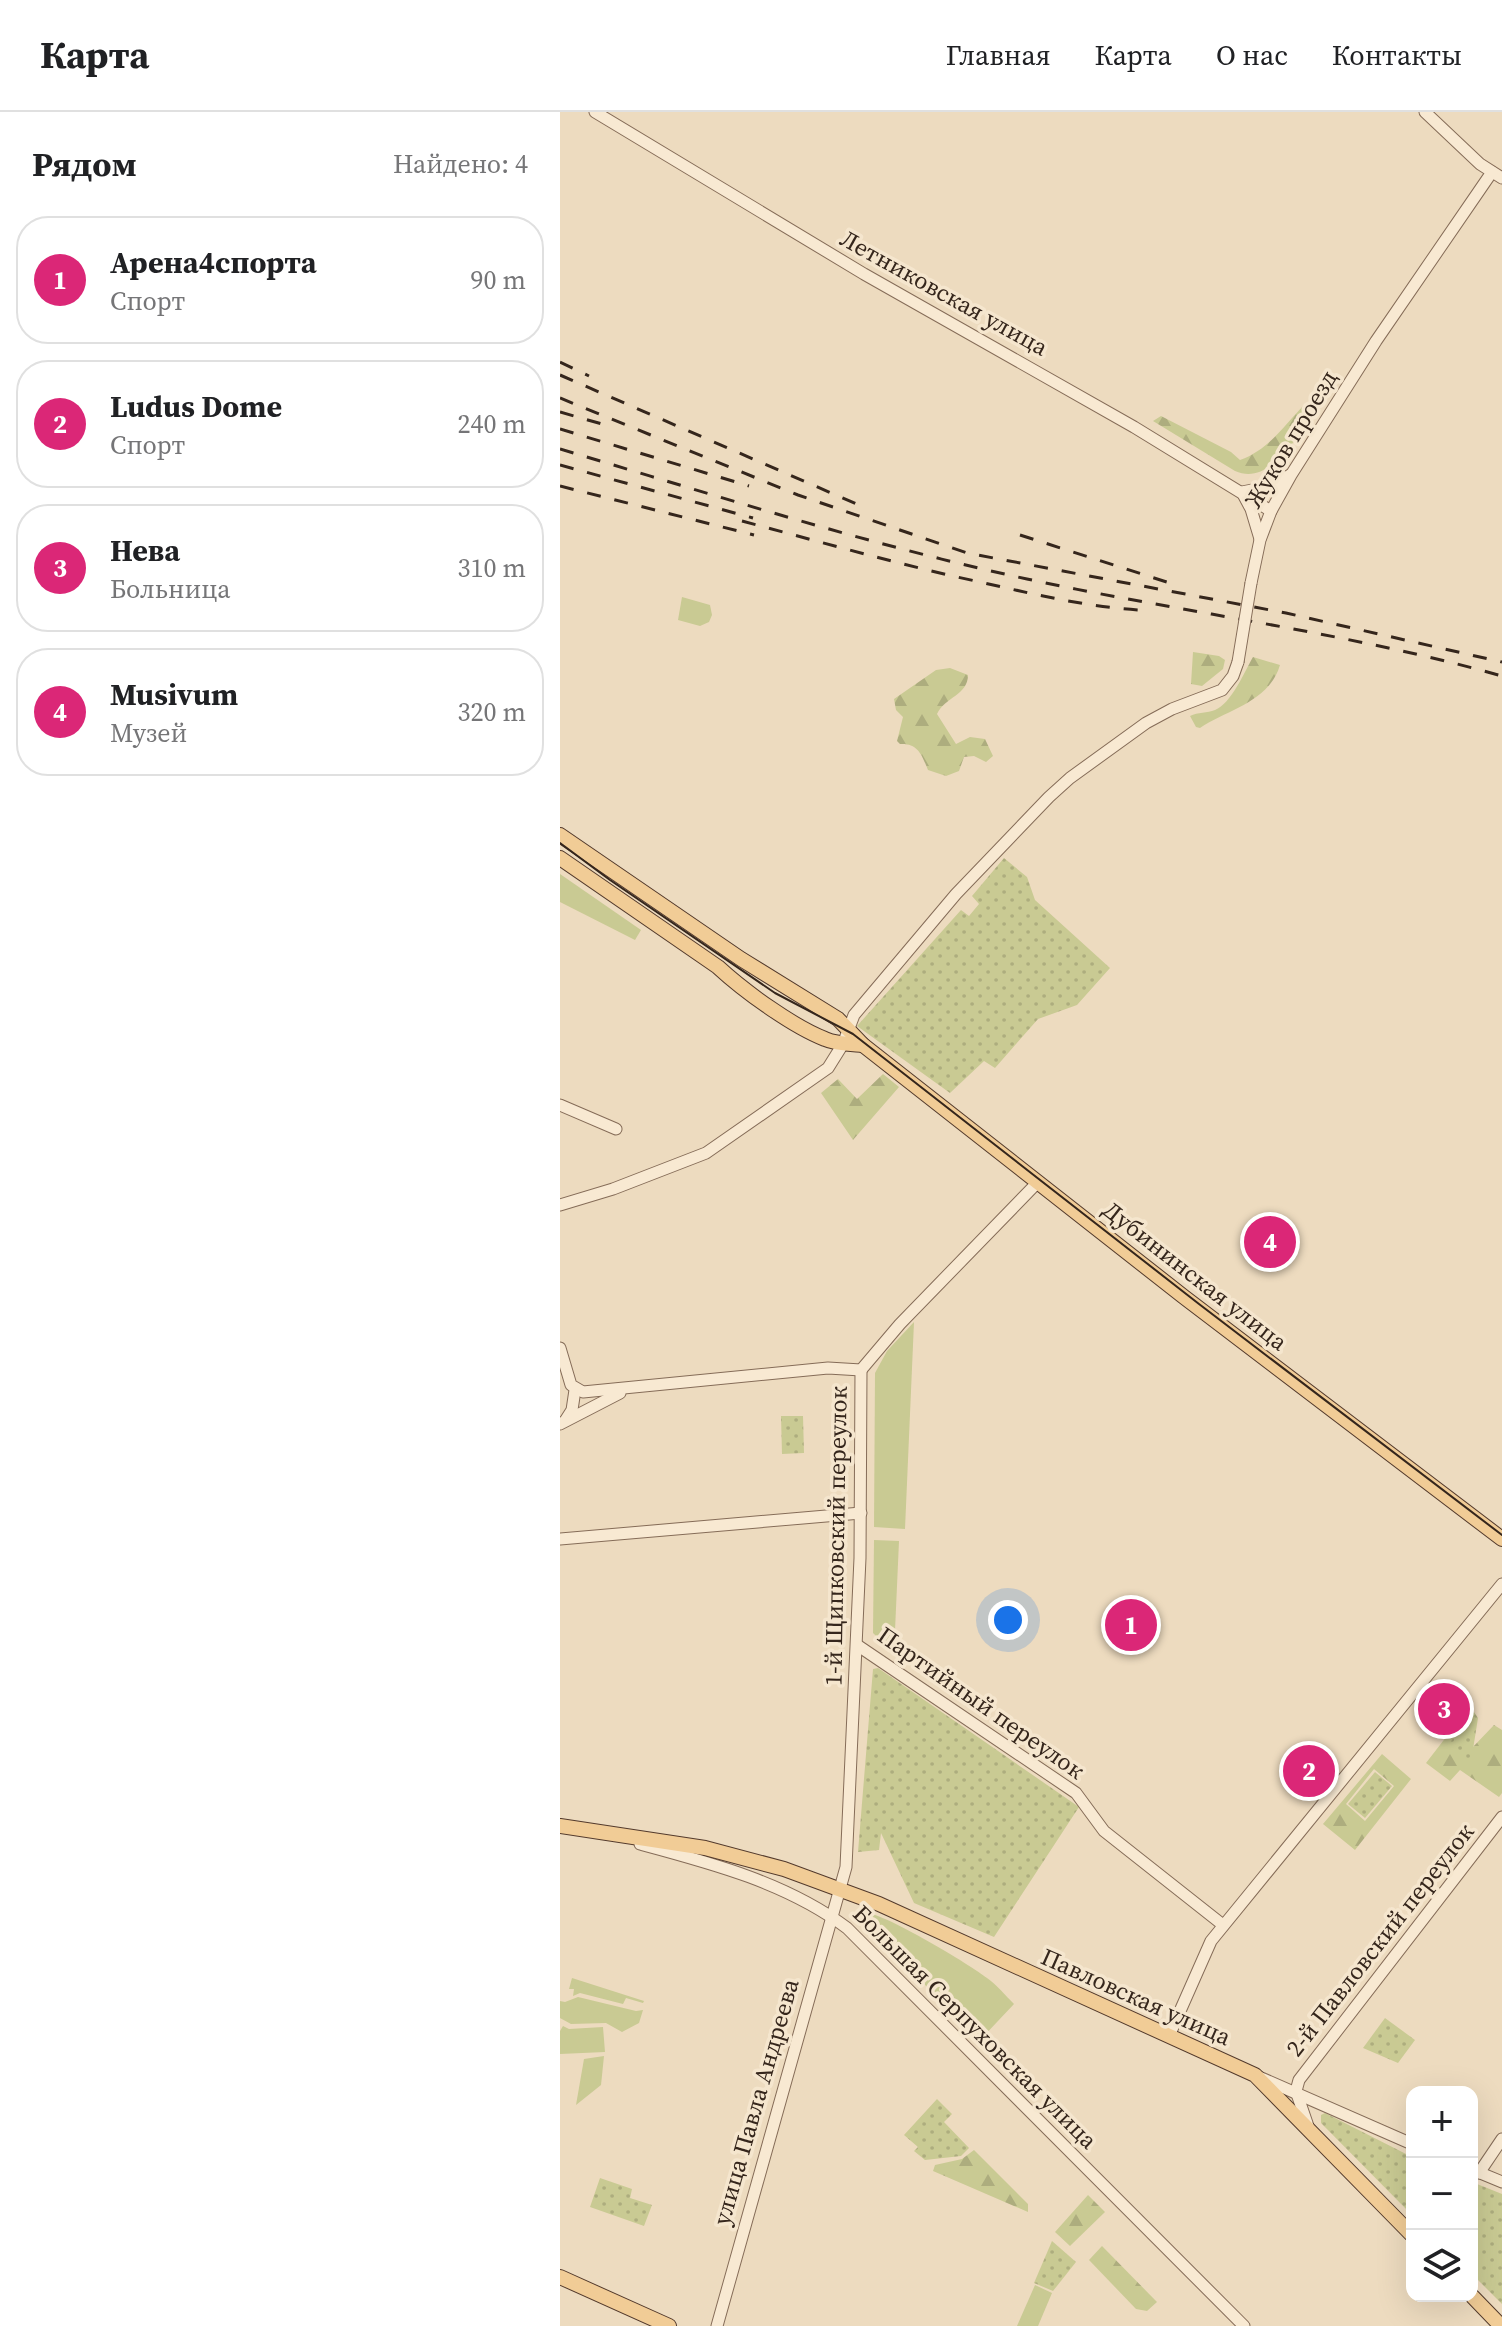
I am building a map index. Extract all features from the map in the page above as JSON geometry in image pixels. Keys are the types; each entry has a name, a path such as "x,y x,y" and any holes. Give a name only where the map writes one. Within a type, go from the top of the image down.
{"main road":[{"name":"Дубининская улица","path":"560,835 727,949 849,1023 863,1045 1195,1305 1502,1539"},
{"path":"560,858 718,967 741,988 821,1038 863,1045"},
{"name":"Большая Серпуховская улица","path":"560,1826 750,1858 841,1890"},
{"name":"Павловская улица","path":"841,1890 883,1906 1255,2075"},
{"path":"1255,2075 1407,2230"},
{"path":"560,2277 669,2326"},
{"path":"1478,2302 1501,2326"}],"street":[{"name":"Летниковская улица","path":"595,112 864,274 1082,397 1271,511"},
{"path":"1425,112 1480,164 1497,175"},
{"name":"Жуков проезд","path":"849,1023 956,894 1064,783 1146,723 1172,709 1222,690 1233,676 1260,540 1271,511 1382,332 1497,175"},
{"path":"1260,540 1251,509 1242,492 1272,486 1291,475"},
{"path":"560,1205 613,1189 706,1153 828,1068 843,1044 849,1023"},
{"path":"560,1105 616,1129"},
{"path":"861,1370 909,1314 1038,1182"},
{"path":"560,1348 575,1390 572,1410 562,1423"},
{"name":"1-й Щипковский переулок","path":"575,1390 632,1388 828,1368 861,1370 857,1645 846,1867 841,1890"},
{"path":"562,1423 632,1388"},
{"path":"560,1539 861,1513"},
{"path":"1169,2036 1211,1941 1502,1584"},
{"name":"Партийный переулок","path":"857,1645 1076,1793 1104,1831 1223,1925"},
{"name":"2-й Павловский переулок","path":"1296,2091 1299,2080 1323,2048 1502,1817"},
{"name":"Большая Серпуховская улица","path":"578,1829 716,1865 779,1890 847,1928 1244,2326"},
{"name":"улица Павла Андреева","path":"717,2326 841,1890"},
{"name":"Павловская улица","path":"1255,2075 1406,2141"},
{"path":"1296,2091 1310,2130"},
{"path":"1310,2130 1315,2110 1321,2106 1328,2107"},
{"path":"1478,2168 1502,2139"},
{"path":"1478,2173 1502,2182"}],"green space":[{"path":"1306,403 1317,409 1292,444 1272,465 1248,474 1235,471 1153,421 1161,416 1231,452 1240,460 1260,450"},
{"path":"682,597 710,605 712,615 709,622 700,626 678,620"},
{"path":"1193,652 1219,656 1225,660 1223,669 1202,686 1191,684"},
{"path":"1253,657 1280,665 1267,688 1247,703 1200,728 1196,727 1190,716 1221,707"},
{"path":"950,668 968,675 967,682 937,714 956,744 970,737 985,739 993,756 986,762 974,756 964,757 959,771 946,776 928,770 915,748 897,741 903,717 896,710 894,699 936,670"},
{"path":"1004,858 1027,877 1035,900 1110,968 1077,1005 1038,1019 995,1068 984,1061 950,1093 857,1026 961,910 969,916 979,904 972,896"},
{"path":"560,874 641,930 635,940 560,902"},
{"path":"883,1074 899,1087 853,1140 821,1093 838,1079 857,1099"},
{"path":"914,1322 905,1529 874,1527 875,1373 887,1351"},
{"path":"781,1416 803,1416 804,1453 782,1454"},
{"path":"874,1540 899,1541 894,1653 873,1633"},
{"path":"878,1668 1079,1807 994,1937 914,1903 881,1833 879,1850 858,1852 873,1669"},
{"path":"1467,1710 1473,1717 1472,1748 1494,1725 1502,1730 1502,1793 1499,1797 1460,1770 1450,1781 1426,1763"},
{"path":"1474,1712 1478,1718 1471,1762 1448,1745"},
{"path":"1382,1754 1411,1779 1355,1850 1323,1824","holes":["1374,1769 1394,1786 1365,1821 1346,1804"]},
{"path":"1375,1772 1392,1786 1365,1818 1348,1804"},
{"path":"866,1913 907,1930 964,1962 991,1981 1014,2004 981,2039 864,1926"},
{"path":"572,1978 644,2001 626,1998 623,2004 580,1993 573,1996 574,1989 569,1989"},
{"path":"578,1997 643,2010 639,2023 622,2032 606,2023 571,2024 560,2018 560,2001"},
{"path":"1385,2018 1415,2040 1398,2063 1363,2048"},
{"path":"563,2026 569,2029 603,2027 605,2052 560,2054 560,2031"},
{"path":"604,2056 601,2085 576,2105 584,2059"},
{"path":"937,2099 952,2114 944,2122 969,2148 961,2156 925,2160 914,2151 918,2147 904,2135"},
{"path":"1325,2113 1406,2154 1406,2209 1321,2123 1321,2115"},
{"path":"974,2150 1028,2204 1028,2212 933,2171 935,2165 962,2159"},
{"path":"600,2178 632,2189 630,2198 652,2205 644,2226 590,2207"},
{"path":"1478,2184 1502,2194 1502,2304 1478,2280"},
{"path":"1088,2195 1105,2212 1070,2246 1055,2232"},
{"path":"1052,2241 1076,2262 1053,2291 1034,2283"},
{"path":"1102,2246 1157,2302 1147,2311 1136,2309 1089,2260"},
{"path":"1035,2285 1052,2293 1038,2326 1017,2326"}],"tram line":[{"path":"560,843 775,993 853,1034 1502,1535"}],"railway":[{"path":"560,362 589,376"},
{"path":"560,375 868,509"},
{"path":"560,398 798,495 967,553 1286,613 1502,662"},
{"path":"560,412 602,424"},
{"path":"560,429 749,486"},
{"path":"560,449 968,566 1384,647 1502,676"},
{"path":"560,465 753,518"},
{"path":"560,486 754,535"},
{"path":"742,521 957,577 1070,601 1139,610"},
{"path":"1020,535 1173,584"}],"place":[{"name":"Musivum","path":"1270,1242"},
{"name":"Арена4спорта","path":"1131,1625"},
{"name":"Нева","path":"1444,1709"},
{"name":"Ludus Dome","path":"1309,1771"}]}
